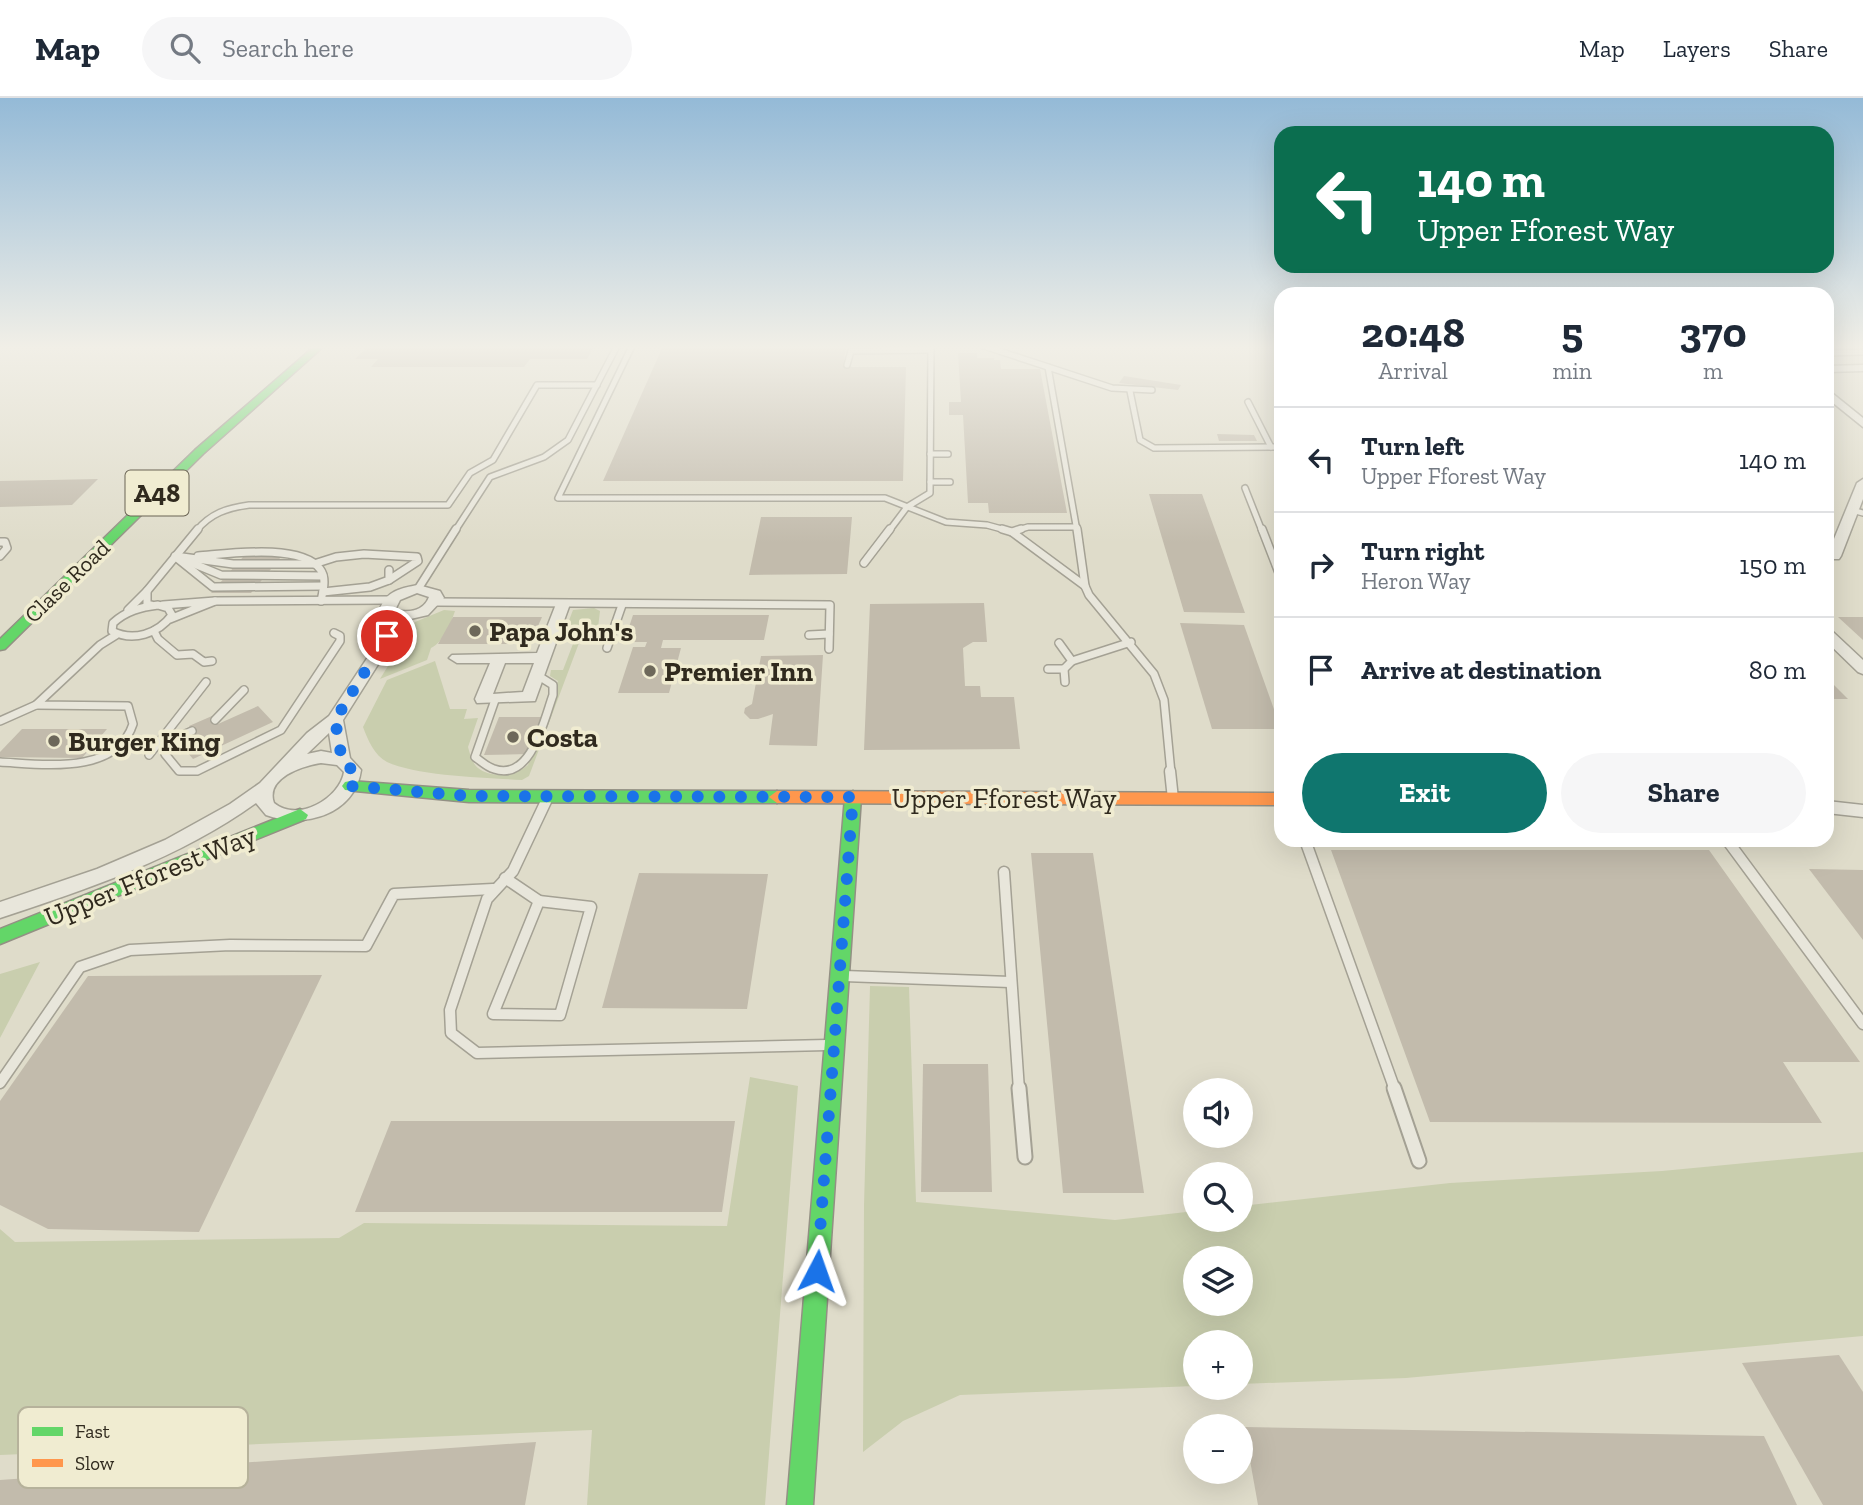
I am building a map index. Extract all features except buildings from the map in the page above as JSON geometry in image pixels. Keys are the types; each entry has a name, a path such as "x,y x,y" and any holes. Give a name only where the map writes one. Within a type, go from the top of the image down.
{"street":[{"name":"A48","path":"127,499 223,412"},
{"name":"Clase Road","path":"0,646 199,452 245,412"},
{"path":"1849,412 1863,424"},
{"path":"1834,554 1858,512 1863,483"},
{"path":"418,589 435,594 436,602 419,614 402,616 389,613 387,605 390,600 402,593 418,589"},
{"path":"499,658 483,699 529,696 563,604"},
{"name":"Upper Fforest Way","path":"0,910 91,879 197,833 242,806 266,787 313,737 335,720 402,616"},
{"path":"1834,641 1863,669"},
{"path":"457,658 543,658"},
{"path":"335,720 342,760"},
{"path":"266,787 263,797 265,805 273,812 300,815 330,804 350,786 353,771 342,760 332,757 308,759 284,769"},
{"name":"Upper Fforest Way","path":"350,786 469,796 1274,799"},
{"path":"800,1505 853,797"},
{"path":"1834,808 1863,811"},
{"name":"Upper Fforest Way","path":"0,937 300,815"}],"lane":[{"path":"116,635 113,623 147,591 206,519 228,509 249,505 448,505 470,473 493,460 521,412"},
{"path":"418,589 490,477 544,457 559,448 568,440 583,412"},
{"path":"600,412 558,498 885,498 946,522 987,525 1012,532 1085,586"},
{"path":"864,563 907,507 930,493 930,412"},
{"path":"1056,412 1085,586 1089,595 1131,642 1154,674 1164,700 1173,799"},
{"path":"1134,412 1140,440 1154,448 1271,447 1253,412"},
{"path":"930,454 948,454"},
{"path":"493,460 498,472"},
{"path":"930,482 950,482"},
{"path":"1245,488 1274,560"},
{"path":"1012,532 1028,527 1077,527"},
{"path":"0,542 5,542 8,548 0,556"},
{"path":"176,556 233,564 314,564 322,559 340,556 417,557 418,561 389,580 370,587 221,575 176,556"},
{"path":"176,556 213,587 323,583 333,576"},
{"path":"314,564 318,566 323,583 321,601"},
{"path":"388,570 389,580"},
{"path":"147,591 147,605 171,611 170,619"},
{"path":"124,614 157,606 215,601 390,600"},
{"path":"0,721 36,705 100,645 116,635 128,637 154,631 170,619 215,601"},
{"path":"436,602 830,605 828,649"},
{"path":"607,648 622,605"},
{"path":"154,631 158,639 177,655 193,654 204,662 212,661"},
{"path":"192,731 174,739 166,747 165,754 179,771 197,771 281,730 340,640 340,636 334,633"},
{"path":"809,635 829,634"},
{"path":"1048,669 1064,669 1072,661 1131,642"},
{"path":"1059,643 1072,661"},
{"path":"1064,669 1065,682"},
{"path":"495,700 475,757 488,769 511,771 528,761 553,695 553,685 537,675"},
{"path":"149,755 206,682"},
{"path":"215,720 244,690"},
{"path":"0,762 82,763 115,750 133,728 134,718 128,706 36,705"},
{"path":"549,796 513,871 487,899 450,1010 451,1033 477,1053 834,1045"},
{"path":"1308,847 1345,945 1419,1161"},
{"path":"1732,847 1863,1024"},
{"path":"1004,872 1025,1157"},
{"path":"505,878 539,901 591,907 559,1015 494,1014 539,901"},
{"path":"0,1083 80,967 130,950 230,945 366,946 394,894 494,889"},
{"path":"840,976 1010,982"}],"green space":[{"path":"594,608 600,611 596,644 579,643 529,776 522,780 453,776 416,770 387,762 372,747 363,727 387,680 435,661 450,709 467,709 464,719 478,718 468,747 476,766 497,775 511,773 528,765 558,681 550,676 551,670 563,670 576,636 563,636 573,610"},
{"path":"444,610 455,611 443,637 431,648 427,660 380,679 415,622"},
{"path":"40,962 0,1038 0,974"},
{"path":"870,986 909,987 916,1202 1115,1220 1183,1212 1183,1232 1253,1232 1253,1205 1450,1183 1662,1171 1863,1152 1863,1336 1406,1378 1253,1384 1253,1330 1183,1330 1183,1386 960,1395 903,1421 863,1452 864,1206"},
{"path":"750,1077 798,1086 765,1505 587,1505 592,1430 248,1445 248,1407 18,1407 18,1454 0,1455 0,1229 15,1242 339,1238 364,1223 727,1226"}],"traffic: fast":[{"path":"0,646 199,452 245,412"},
{"path":"350,786 469,796 777,797"},
{"path":"800,1505 853,797"},
{"path":"0,937 300,815"}],"traffic: slow":[{"path":"777,797 1274,799"}],"place":[{"name":"Papa John's","path":"475,631"},
{"name":"Premier Inn","path":"650,671"},
{"name":"Costa","path":"513,737"},
{"name":"Burger King","path":"54,741"}],"route":[{"path":"387,636 335,720 342,760 349,764 353,771 354,778 350,786 469,796 853,797 817,1271"}]}
